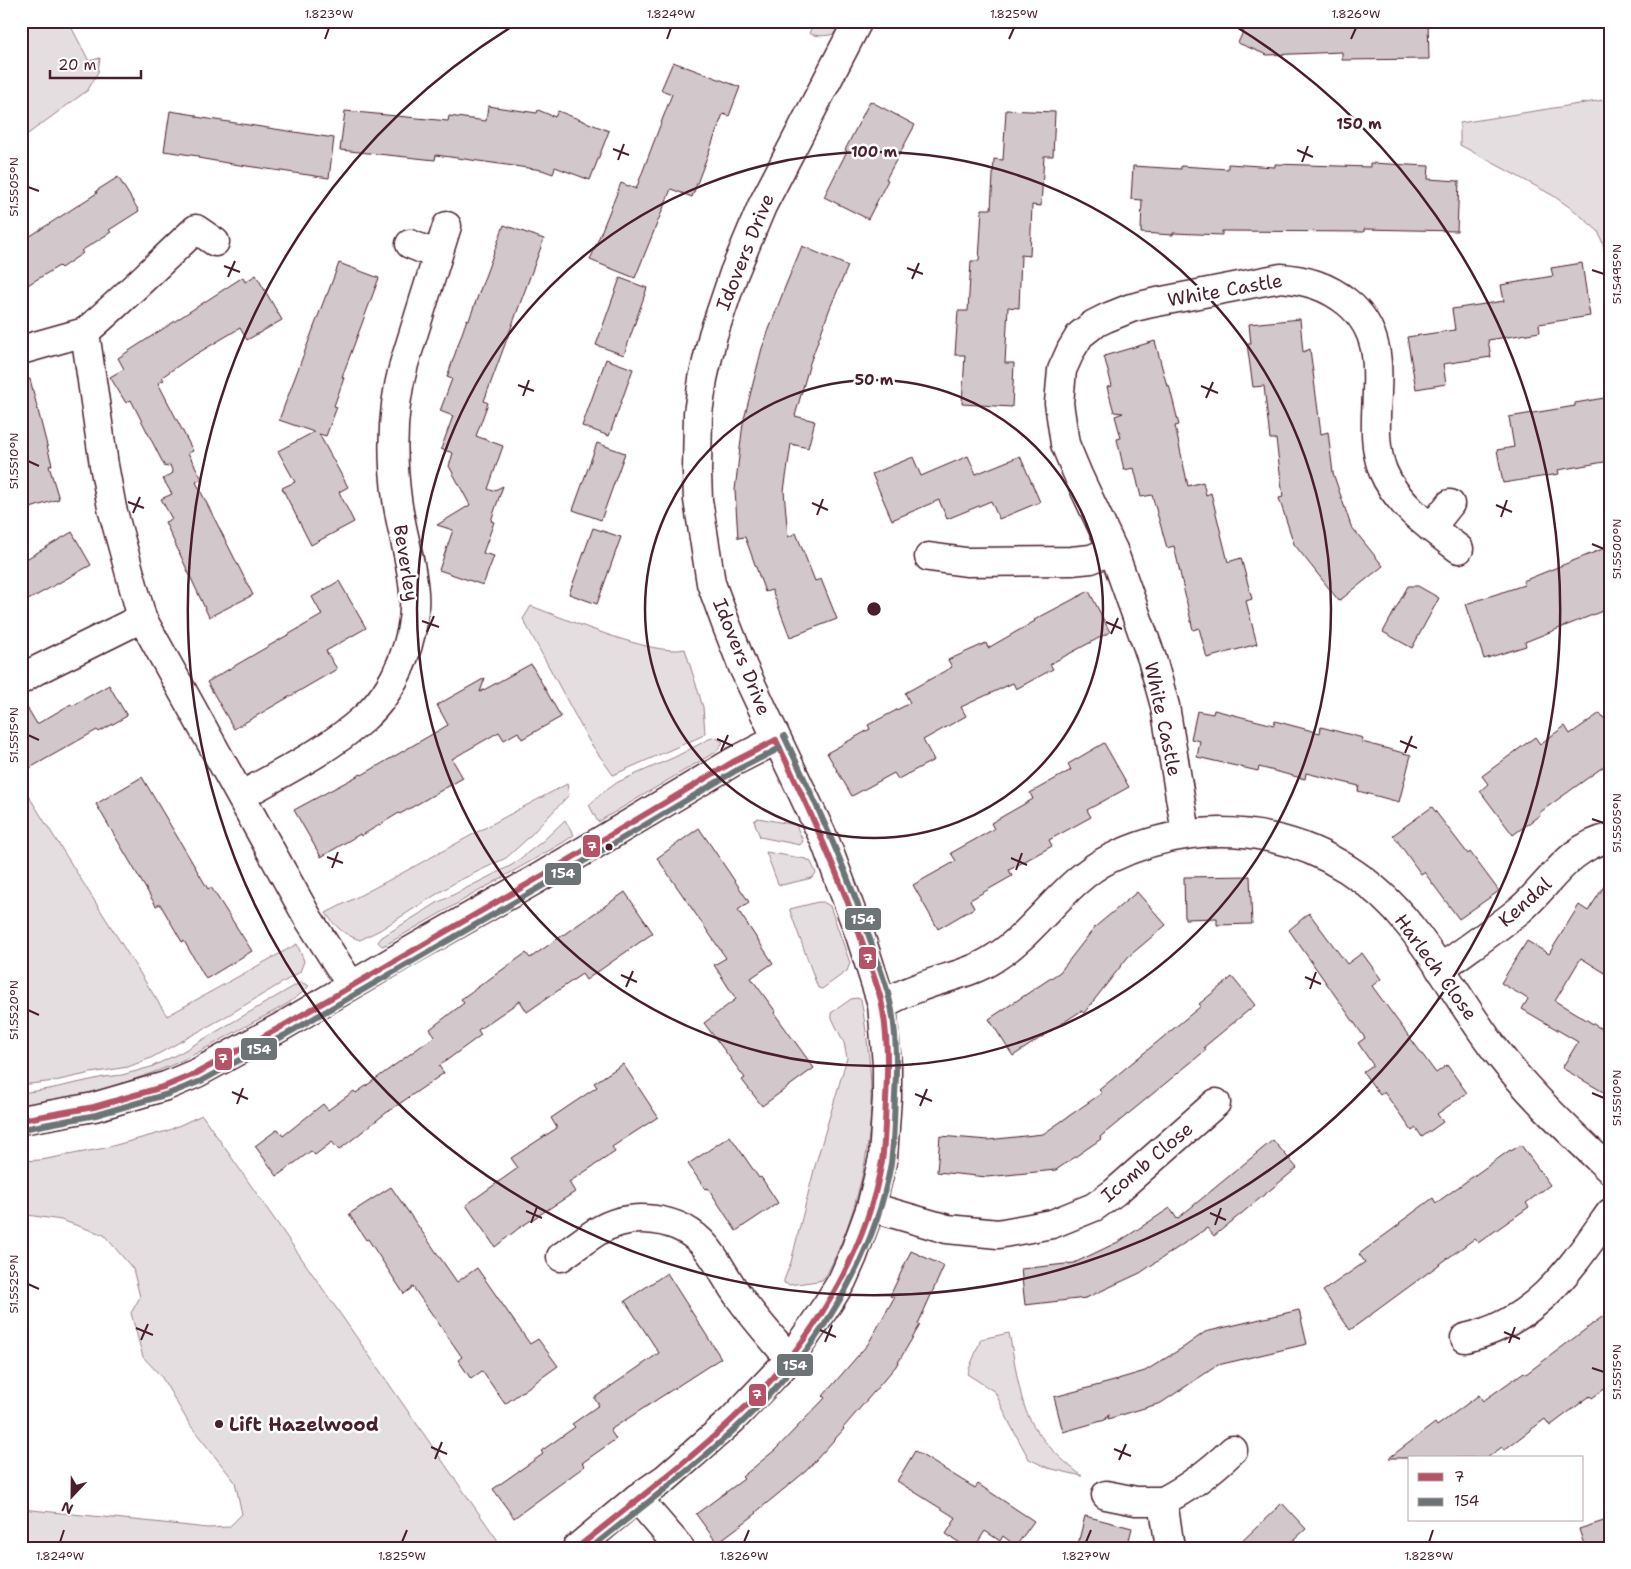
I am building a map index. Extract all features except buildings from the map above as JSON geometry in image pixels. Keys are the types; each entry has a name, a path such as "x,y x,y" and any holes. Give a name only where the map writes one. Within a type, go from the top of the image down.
{"street":[{"name":"Idovers Drive","path":"577,1548 637,1498 666,1478 732,1420 790,1359 842,1281 871,1208 883,1158 887,1065 882,1004 860,935 824,841 743,667 711,582 698,500 696,441 703,379 713,335 728,289 746,243 784,161 858,21"},
{"name":"Beverley","path":"241,796 320,752 364,718 380,702 401,663 411,629 414,592 397,500 393,455 395,409 398,384 437,255 448,226"},
{"path":"21,350 85,332 110,311 158,263 196,229 215,242"},
{"path":"410,244 437,255"},
{"name":"White Castle","path":"1186,834 1165,706 1152,659 1112,550 1066,444 1058,403 1062,370 1080,335 1094,324 1131,308 1281,278 1320,285 1338,295 1355,309 1366,324 1375,343 1378,366 1376,423 1378,449 1383,470 1392,490 1431,528 1460,549"},
{"path":"85,332 112,508 142,618 308,918 351,985"},
{"path":"1431,528 1450,504"},
{"path":"929,557 966,562 1071,561 1091,559 1112,550"},
{"path":"21,680 34,671 142,618"},
{"path":"21,1120 94,1107 166,1086 197,1073 281,1027 540,877 733,762 776,740"},
{"name":"Harlech Close","path":"882,1004 915,989 970,970 993,959 1018,941 1087,872 1108,859 1133,848 1186,834 1231,831 1280,839 1325,856 1371,886 1390,905 1410,926 1503,1059 1534,1096 1610,1170"},
{"name":"Kendal","path":"1440,969 1530,900 1551,880 1566,860 1582,849 1610,838"},
{"name":"Icomb Close","path":"871,1208 947,1229 998,1234 1052,1224 1094,1207 1115,1192 1216,1102"},
{"path":"1465,1338 1480,1335 1511,1321 1542,1300 1562,1278 1610,1213"},
{"path":"561,1257 599,1230 622,1222 642,1219 671,1223 685,1230 706,1247 738,1296 790,1359"},
{"path":"1106,1495 1136,1501 1163,1501 1180,1493 1205,1475 1233,1450"},
{"path":"637,1498 680,1548"},
{"path":"1163,1501 1170,1548"}],"shaded area":[{"path":"21,21 68,21 89,61 100,58 98,72 88,90 21,139"},
{"path":"815,21 841,21 834,34 821,36 809,33"},
{"path":"1610,99 1610,278 1603,244 1598,231 1575,211 1552,195 1460,145 1460,123"},
{"path":"531,606 631,642 671,650 685,649 703,707 705,733 613,775 589,741 523,619"},
{"path":"715,737 723,742 717,751 598,822 589,805 601,794 618,782"},
{"path":"21,784 167,1016 297,944 304,961 300,972 151,1058 128,1067 55,1081 21,1085"},
{"path":"567,784 569,795 506,858 456,882 380,930 360,940 341,930 326,913 507,816"},
{"path":"758,818 796,825 803,841 800,845 760,837 754,821"},
{"path":"565,820 574,835 564,842 387,944 382,946 378,942 382,937 437,903 512,865 544,840"},
{"path":"766,852 806,859 811,862 816,873 812,878 782,885 778,884"},
{"path":"823,902 830,906 850,963 847,971 822,989 818,988 790,911 790,909"},
{"path":"301,982 309,986 288,1003 172,1065 92,1092 21,1108 21,1093 122,1075 151,1067 180,1053"},
{"path":"851,999 861,999 871,1081 870,1130 863,1173 844,1236 827,1274 822,1280 789,1285 784,1283 784,1280 791,1262 815,1166 847,1058 844,1043 831,1013"},
{"name":"Lift Hazelwood","path":"202,1115 503,1548 21,1548 21,1509 207,1528 229,1527 242,1514 235,1482 190,1425 161,1376 143,1357 131,1313 140,1297 133,1269 104,1235 61,1220 21,1214 21,1161 41,1160 105,1148 167,1131"},
{"path":"1009,1333 1019,1387 1028,1416 1048,1445 1082,1476 1048,1468 1029,1459 995,1392 967,1374 981,1339"}],"transit line":[{"name":"154","path":"591,1548 726,1437 748,1417 790,1371 829,1317 846,1288 874,1227 884,1195 893,1146 896,1084 895,1034 892,1009 884,979 855,896 784,736"},
{"name":"7","path":"21,1120 94,1107 166,1086 197,1073 281,1027 540,877 733,762 776,740"},
{"name":"7","path":"577,1548 672,1472 741,1412 783,1366 804,1340 839,1284 853,1255 875,1193 883,1153 887,1075 886,1037 881,1000 856,923 835,870 776,740"},
{"name":"154","path":"23,1129 96,1115 168,1094 201,1081 285,1035 544,885 737,770 780,748"}],"place":[{"name":"Lift Hazelwood","path":"219,1424"}]}
